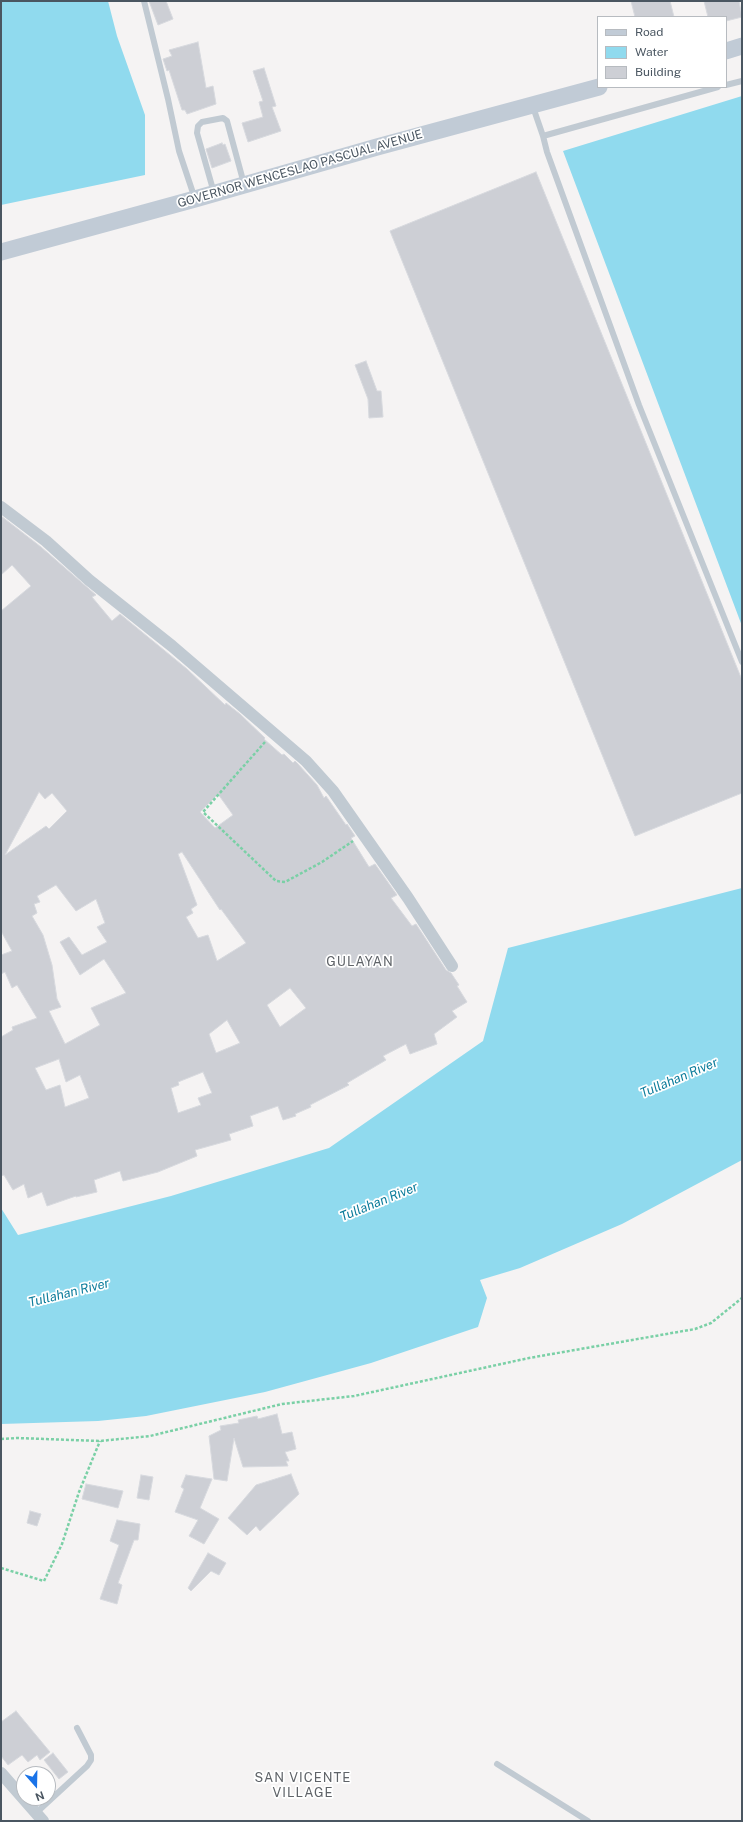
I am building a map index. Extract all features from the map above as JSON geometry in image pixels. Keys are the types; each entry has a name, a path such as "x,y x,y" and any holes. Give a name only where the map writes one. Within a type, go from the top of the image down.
{"main road":[{"path":"727,51 742,46"},
{"name":"GOVERNOR WENCESLAO PASCUAL AVENUE","path":"1,252 215,194 377,147 597,88"}],"street":[{"path":"1,507 46,541 89,580 172,646 306,761 333,791 364,834 452,966"},
{"path":"1,1773 40,1817"}],"lane":[{"path":"144,1 168,98 179,151 195,199"},
{"path":"727,85 742,80"},
{"path":"544,136 714,88"},
{"path":"532,105 544,136 547,152 639,405 742,662"},
{"path":"215,194 197,133 198,126 202,122 223,118 227,121 244,185"},
{"path":"40,1817 91,1760 91,1755 77,1728"},
{"path":"497,1764 588,1821"}],"path":[{"path":"273,733 203,812 276,881 285,882 316,865 364,834"},
{"path":"1,1439 17,1438 100,1442 150,1436 282,1404 354,1396 529,1358 695,1329 711,1323 742,1298"},
{"path":"1,1568 44,1581 62,1544 80,1492 100,1442"}],"water":[{"path":"1,1 108,1 117,36 145,115 145,175 1,205"},
{"path":"742,96 742,626 563,151"},
{"name":"Tullahan River","path":"742,888 742,1160 622,1224 520,1268 480,1280 487,1298 478,1327 371,1363 265,1392 146,1416 98,1421 1,1424 1,1208 18,1235 171,1196 329,1148 483,1041 508,948"}],"building":[{"path":"149,1 166,1 173,19 158,25"},
{"path":"631,1 670,1 674,16 635,16"},
{"path":"704,1 739,1 742,17 727,21 727,16 708,16"},
{"path":"198,42 206,88 213,86 216,104 187,114 185,110 182,110 169,70 167,71 163,59 172,56 169,50"},
{"path":"264,68 276,106 272,107 281,131 248,142 242,123 263,117 259,102 263,101 253,71"},
{"path":"222,143 223,145 225,144 231,161 212,168 206,149"},
{"path":"536,172 742,680 742,793 635,836 390,231"},
{"path":"366,361 377,391 381,391 383,417 369,418 368,399 355,365"},
{"path":"1,516 41,547 96,595 92,597 112,621 120,614 187,669 225,705 226,703 240,714 282,755 284,754 293,763 295,761 298,764 317,785 324,798 326,796 346,825 347,824 355,836 351,838 369,867 375,864 397,895 391,898 412,926 416,924 446,970 451,973 459,985 457,986 467,1002 452,1011 457,1017 434,1034 437,1044 410,1054 406,1044 383,1056 386,1060 347,1083 349,1085 310,1105 311,1107 295,1114 296,1116 283,1120 278,1106 250,1116 253,1126 229,1134 231,1140 195,1150 197,1156 158,1172 123,1181 120,1171 94,1180 97,1192 76,1196 47,1206 42,1192 28,1198 24,1184 13,1190 4,1175 1,1176 1,1037 13,1030 12,1027 37,1018 17,985 12,988 5,972 1,974 1,955 12,951 1,931 1,611 31,586 12,565 1,575","holes":["39,792 45,799 52,793 67,811 49,829 46,826 5,855","218,794 233,815 215,828 200,812","182,852 220,910 221,909 246,943 217,961 208,935 198,938 186,917 193,913 191,909 197,905 178,854","56,885 76,911 96,899 105,923 97,927 107,942 82,955 69,937 60,942 80,975 104,959 126,993 91,1008 100,1025 65,1044 49,1011 61,1007 57,999 52,965 43,935 32,916 37,913 34,904 40,902 37,896","290,988 306,1008 280,1027 267,1005","227,1020 240,1043 216,1053 209,1034","59,1059 66,1082 80,1075 89,1098 65,1107 60,1085 46,1090 35,1068","203,1072 212,1093 198,1098 201,1105 178,1113 171,1088 179,1085 178,1082"]},
{"path":"277,1414 282,1434 292,1432 296,1449 285,1452 289,1461 286,1461 288,1466 243,1467 234,1438 227,1481 214,1479 209,1436 221,1430 220,1426 239,1423 238,1420 257,1416 258,1419"},
{"path":"291,1474 299,1494 260,1531 256,1526 247,1535 228,1518 256,1485"},
{"path":"141,1475 153,1477 149,1500 137,1498"},
{"path":"186,1475 212,1479 200,1508 219,1519 204,1544 189,1536 198,1520 175,1512 184,1489 181,1487"},
{"path":"86,1484 123,1491 118,1508 82,1499"},
{"path":"30,1511 41,1514 37,1526 27,1523"},
{"path":"117,1520 140,1524 138,1540 134,1540 118,1583 122,1585 117,1604 100,1599 119,1545 110,1541"},
{"path":"208,1553 226,1563 219,1575 211,1571 191,1591 188,1588"},
{"path":"16,1711 50,1752 40,1760 37,1755 28,1762 22,1755 8,1765 1,1756 1,1722"},
{"path":"53,1753 68,1772 59,1779 56,1775 56,1766 49,1766 44,1760"}],"district":[{"name":"GULAYAN","path":"360,962"},
{"name":"SAN VICENTE VILLAGE","path":"303,1786"}]}
